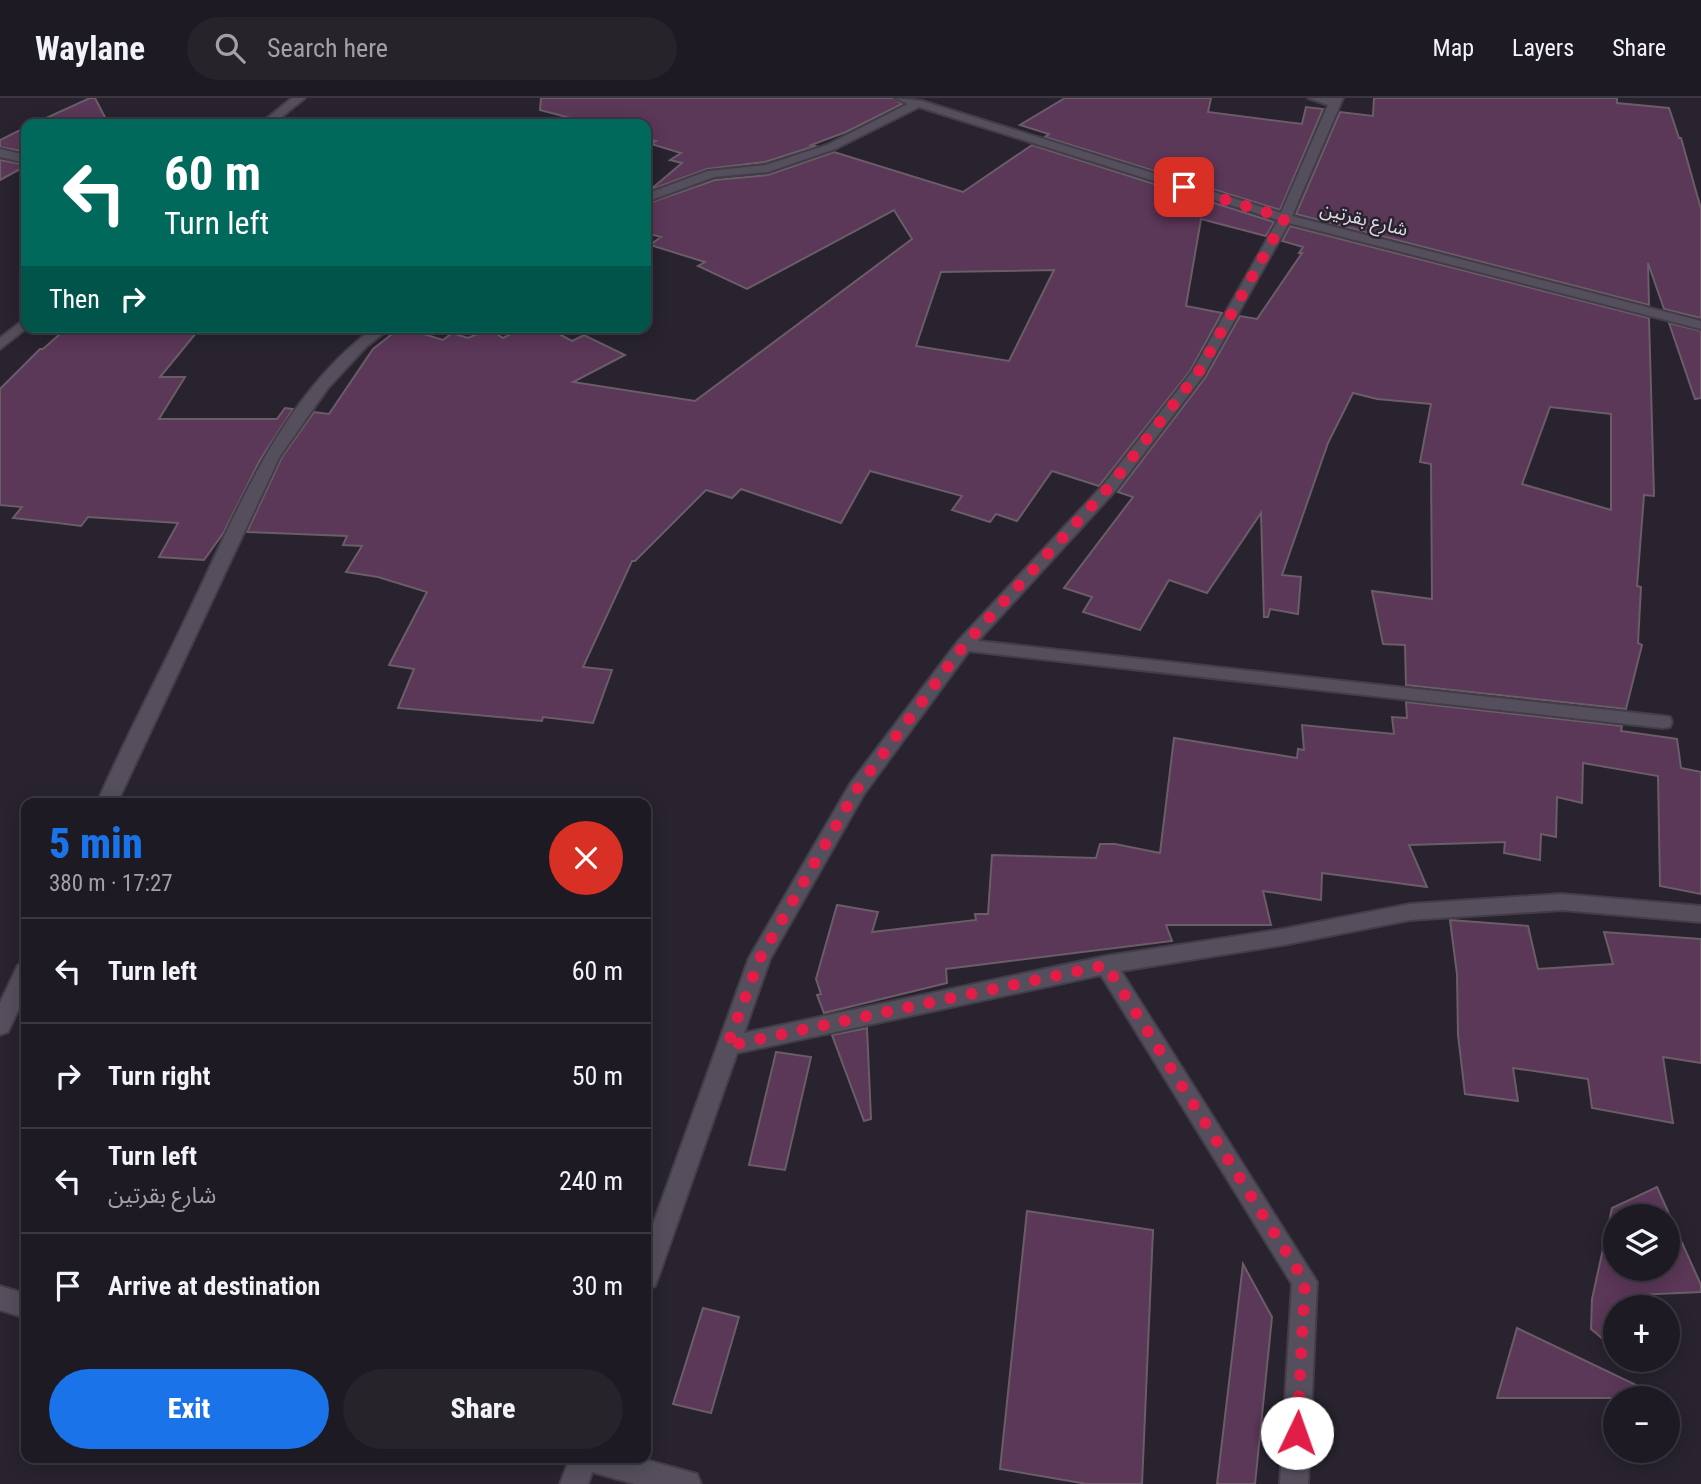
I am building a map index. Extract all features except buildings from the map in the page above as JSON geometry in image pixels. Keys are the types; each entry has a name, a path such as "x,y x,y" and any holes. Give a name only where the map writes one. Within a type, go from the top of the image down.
{"street":[{"path":"272,119 299,98"},
{"name":"شارع بقرتين","path":"901,98 1285,218 1701,325"},
{"path":"651,1264 760,958 857,789 964,645 1110,486 1198,373 1285,218 1336,100 1314,98"},
{"path":"651,196 712,174 768,168 831,148 918,103"},
{"path":"0,153 21,158"},
{"path":"0,345 21,326"},
{"path":"109,798 272,456 323,385 361,344 376,333"},
{"path":"964,645 1663,722"},
{"path":"727,1046 1106,965 1283,937 1410,912 1562,902 1701,914"},
{"path":"1106,965 1305,1282 1294,1484"},
{"path":"0,1026 21,982"},
{"path":"0,1298 21,1304"},
{"path":"574,1484 583,1463"},
{"path":"605,1463 687,1484"}],"route":[{"path":"1184,187 1285,218 1198,373 1110,486 964,645 857,789 760,958 727,1046 1106,965 1305,1282 1297,1433"}]}
